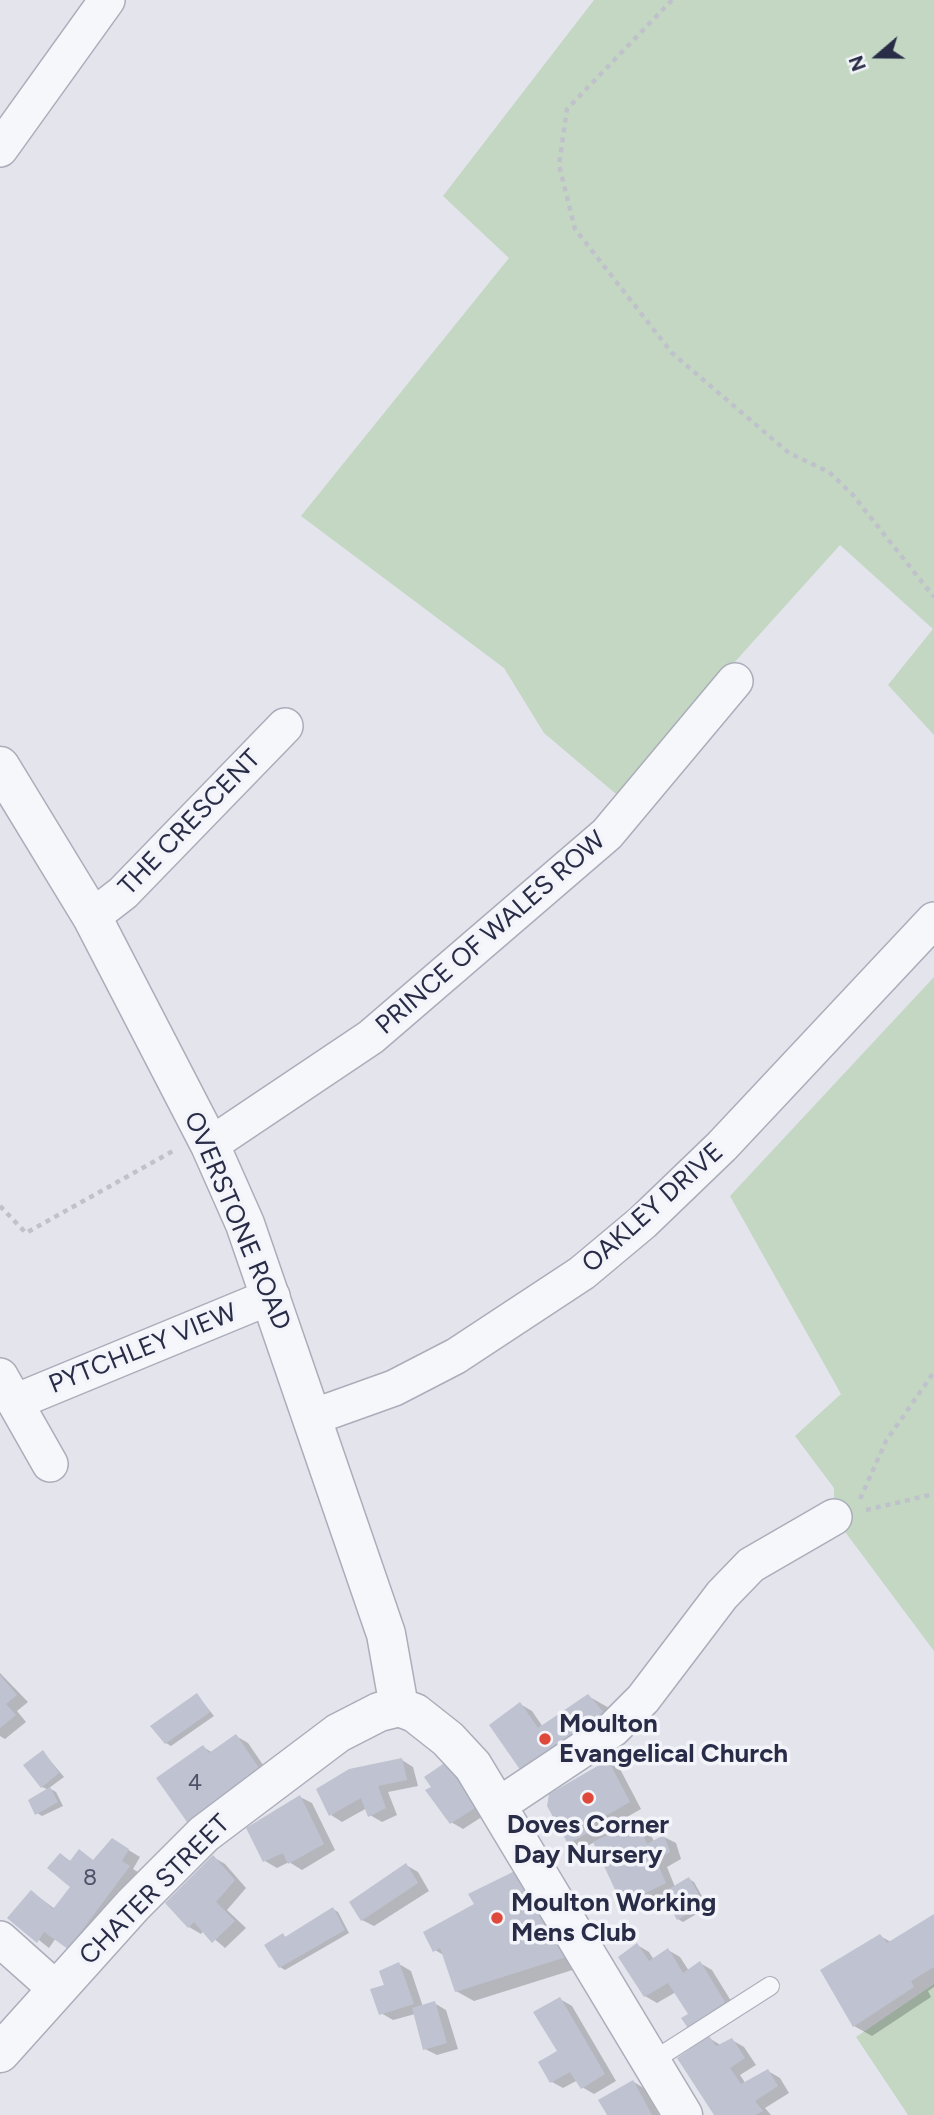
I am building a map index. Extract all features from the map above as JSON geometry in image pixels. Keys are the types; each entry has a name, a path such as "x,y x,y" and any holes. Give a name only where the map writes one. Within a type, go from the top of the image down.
{"street":[{"path":"0,149 107,0"},
{"name":"PRINCE OF WALES ROW","path":"207,1139 371,1037 607,834 735,681"},
{"name":"THE CRESCENT","path":"92,917 123,893 285,726"},
{"name":"OVERSTONE ROAD","path":"5,787 92,917 207,1139 272,1296 386,1634 400,1707"},
{"name":"OAKLEY DRIVE","path":"313,1417 394,1388 456,1356 582,1273 643,1222 722,1146 934,920"},
{"name":"PYTCHLEY VIEW","path":"50,1464 7,1389 272,1296"},
{"path":"499,1805 613,1729 643,1699 722,1595 751,1565 844,1515"},
{"path":"400,1707 415,1713 448,1739 473,1766 499,1805 682,2115"},
{"name":"CHATER STREET","path":"0,2053 56,1989 204,1834 338,1733 379,1712 400,1707"},
{"path":"0,1939 56,1989"}],"lane":[{"path":"651,2062 770,1986"}],"path":[{"path":"672,0 567,108 559,164 575,229 672,353 789,453 829,472 852,494 934,597"},
{"path":"0,1206 26,1233 207,1139"},
{"path":"844,1515 886,1441 934,1372"},
{"path":"844,1515 934,1494"}],"green space":[{"path":"594,0 934,0 934,735 888,685 933,629 840,545 616,794 544,733 504,668 301,516 509,258 443,196"},
{"path":"934,977 934,1651 834,1517 834,1488 795,1436 841,1394 730,1196"},
{"path":"934,1984 934,2115 908,2115 856,2037"}],"building":[{"path":"0,1675 17,1695 6,1704 16,1715 0,1728"},
{"path":"197,1693 210,1712 165,1744 150,1726"},
{"name":"Moulton Evangelical Church","path":"588,1694 605,1714 521,1771 489,1725 520,1702 538,1728"},
{"path":"236,1734 259,1768 187,1822 156,1778 203,1745 209,1753"},
{"path":"43,1750 59,1773 41,1788 23,1765"},
{"path":"402,1758 407,1780 378,1786 386,1808 368,1817 361,1798 329,1816 316,1789 349,1769"},
{"name":"Doves Corner Day Nursery","path":"608,1760 630,1802 593,1823 596,1828 568,1844 547,1806 549,1794"},
{"path":"446,1762 478,1806 450,1824 425,1790 431,1787 424,1777"},
{"path":"50,1787 58,1802 35,1815 28,1800"},
{"path":"300,1795 324,1844 288,1864 283,1853 263,1862 246,1828"},
{"path":"637,1821 647,1844 664,1835 670,1852 656,1860 666,1883 622,1905 593,1842"},
{"path":"112,1838 129,1849 122,1861 130,1866 68,1949 44,1932 37,1943 7,1918 31,1890 53,1909 70,1887 47,1868 60,1853 70,1861 79,1849 93,1860"},
{"path":"213,1855 235,1880 216,1902 235,1921 212,1943 194,1922 188,1928 165,1903"},
{"path":"406,1863 418,1883 361,1921 349,1902"},
{"name":"Moulton Working Mens Club","path":"519,1869 566,1957 455,1992 440,1948 433,1952 423,1932 474,1904 468,1894"},
{"path":"689,1877 704,1904 677,1920 662,1893"},
{"path":"333,1907 345,1930 279,1968 264,1945 283,1933 285,1937"},
{"path":"934,1914 934,1967 911,1981 914,1987 853,2027 820,1970 880,1934 887,1943"},
{"path":"637,1943 649,1961 668,1948 683,1973 700,1961 725,2002 688,2028 681,2018 688,2014 668,1983 644,1997 618,1957"},
{"path":"399,1962 414,2004 379,2015 370,1989 384,1985 379,1971"},
{"path":"560,1997 605,2074 581,2089 570,2072 550,2083 538,2062 557,2051 533,2012"},
{"path":"435,2001 447,2043 423,2050 412,2008"},
{"path":"709,2036 716,2046 732,2038 745,2058 730,2068 741,2084 768,2069 778,2086 755,2101 763,2111 756,2115 714,2115 677,2058"},
{"path":"633,2080 652,2115 607,2115 598,2100"}],"place":[{"name":"Moulton Evangelical Church","path":"545,1739"},
{"name":"Doves Corner Day Nursery","path":"588,1798"},
{"name":"Moulton Working Mens Club","path":"497,1918"}]}
